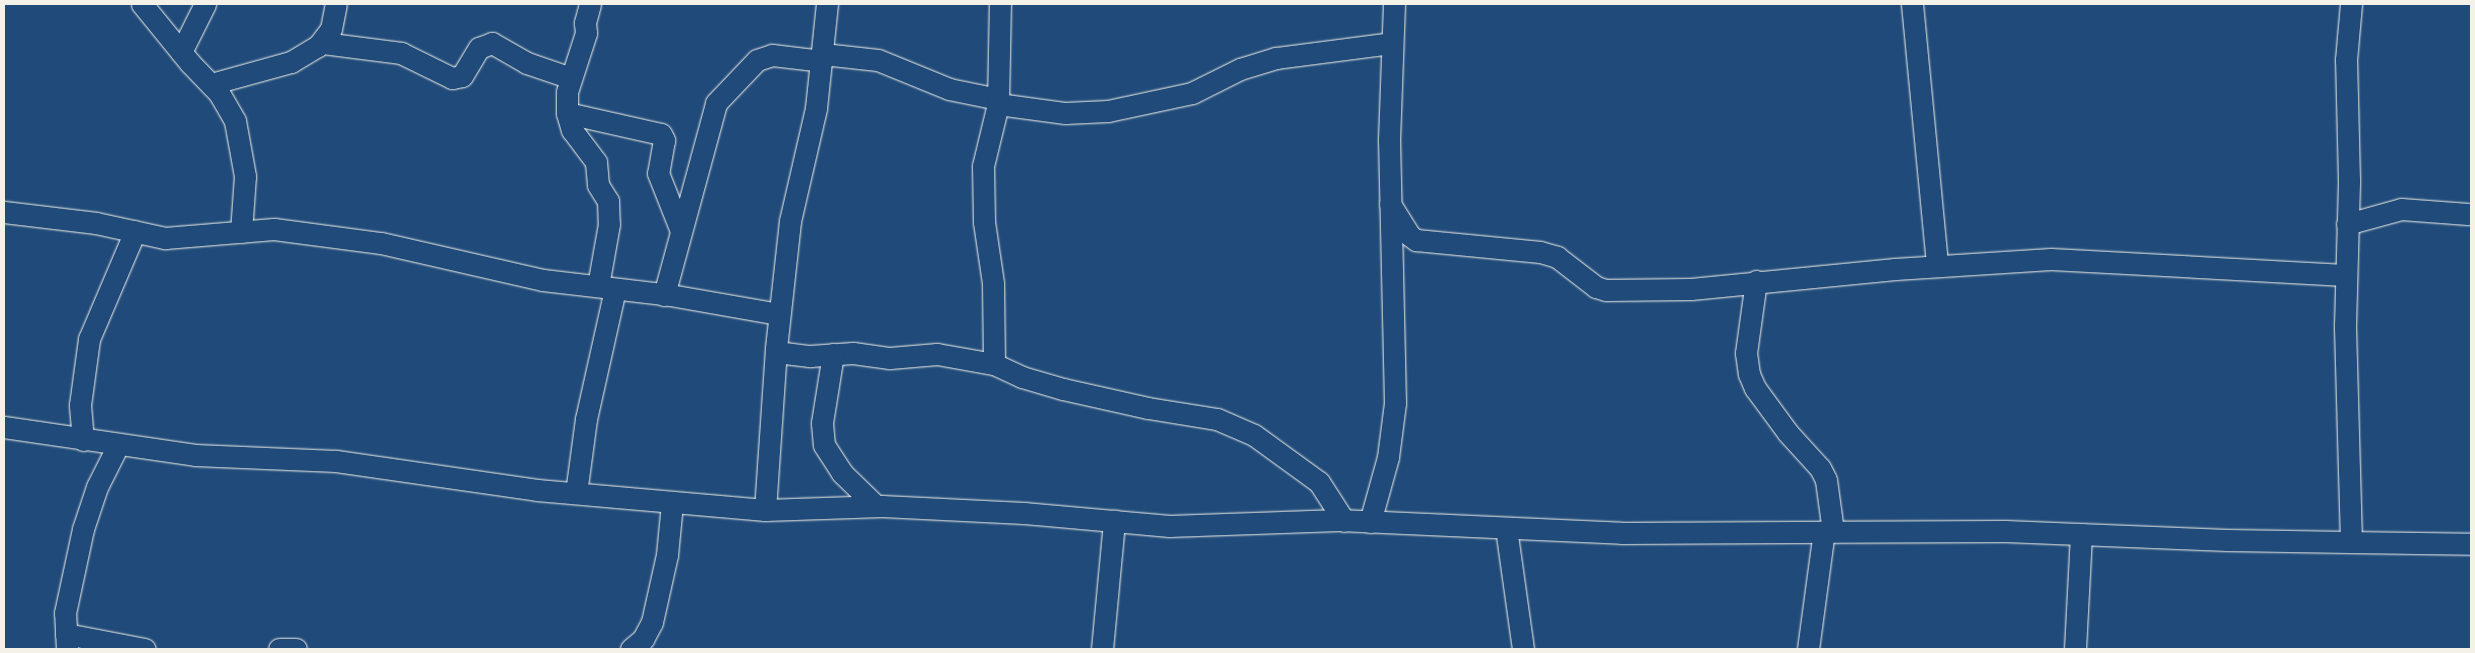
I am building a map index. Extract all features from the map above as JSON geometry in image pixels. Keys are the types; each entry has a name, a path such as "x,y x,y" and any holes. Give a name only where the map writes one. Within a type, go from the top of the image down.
{"street":[{"path":"142,4 180,52 211,84 235,121 242,145 246,176 241,232"},
{"path":"180,52 205,4"},
{"path":"211,84 291,62 322,43 331,29 336,4"},
{"path":"576,494 606,288 609,224 608,201 598,185 596,162 572,130 567,112 570,78 586,33 585,23 590,4"},
{"path":"765,510 779,314 790,221 816,108 828,4"},
{"path":"994,364 993,283 984,222 984,166 998,101 1000,4"},
{"path":"1370,522 1388,457 1395,403 1390,204 1394,4"},
{"path":"1912,4 1937,266"},
{"path":"2351,4 2346,60 2349,180 2345,275 2351,542"},
{"path":"322,43 401,53 452,78 462,76 479,48 492,43 527,63 570,78"},
{"path":"664,294 709,120 716,103 727,89 758,60 772,55 871,58 949,88 998,101 1065,113 1108,111 1192,93 1240,69 1276,58 1392,43"},
{"path":"567,112 661,134 664,140 658,173 681,231"},
{"path":"1390,204 1409,234 1416,240 1540,252 1557,258 1606,290 1691,289 1756,281 1817,279 1937,266 2051,259 2345,275"},
{"path":"2347,224 2401,209 2468,214"},
{"path":"4,212 135,231 165,238 274,229 381,243 543,280 664,294 779,314"},
{"path":"83,440 80,405 88,339 135,231"},
{"path":"1756,281 1746,352 1749,374 1755,388 1788,432 1820,468 1826,480 1828,531 1808,649"},
{"path":"776,352 810,356 833,354 890,358 929,354 994,364 1022,377 1063,389 1148,408 1216,419 1254,435 1320,482 1344,520"},
{"path":"833,354 822,423 824,445 836,466 876,506"},
{"path":"4,427 118,445 195,454 336,460 576,494 765,510 876,506 1024,513 1169,526 1344,520 1621,533 1828,531 2080,534 2471,544"},
{"path":"118,445 97,487 83,529 65,613 67,642 145,649"},
{"path":"631,649 643,640 652,622 667,555 672,503"},
{"path":"1102,649 1114,521"},
{"path":"1506,528 1523,649"},
{"path":"2075,649 2080,534"},
{"path":"279,649 296,649"}]}
